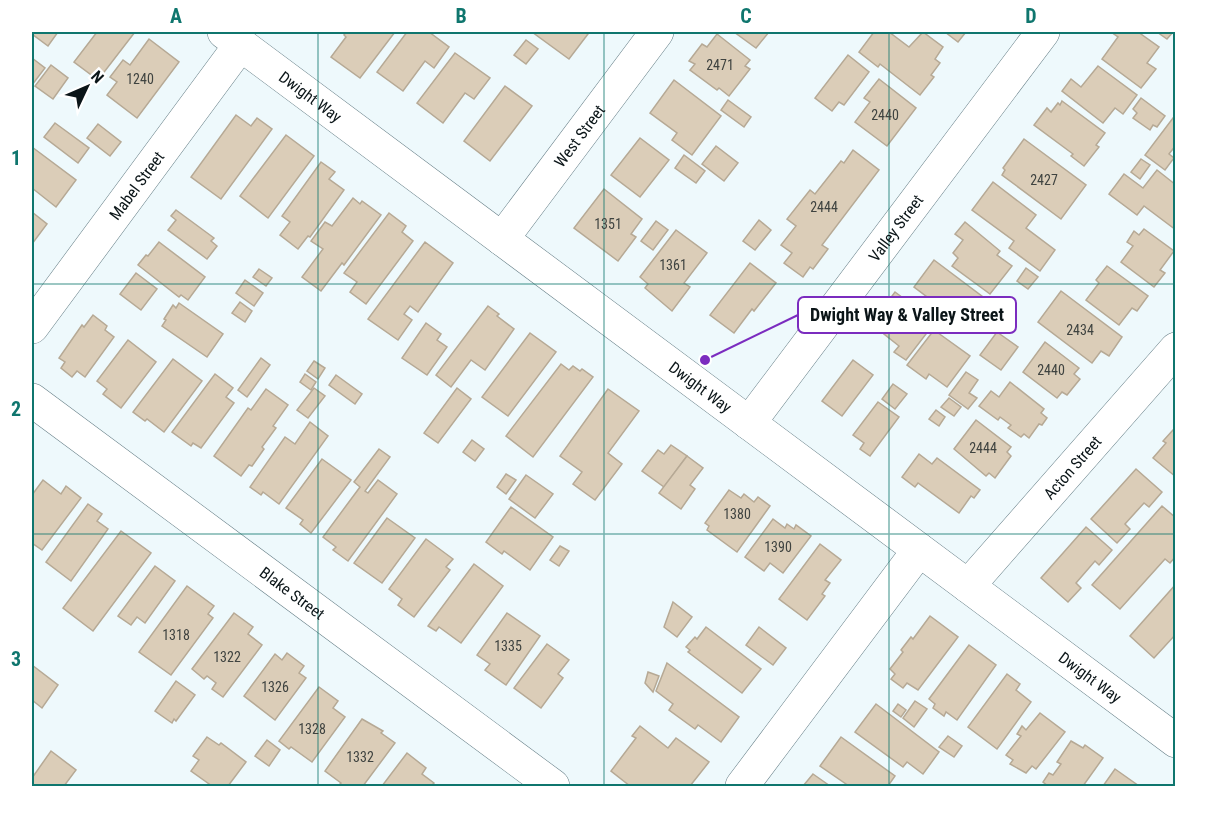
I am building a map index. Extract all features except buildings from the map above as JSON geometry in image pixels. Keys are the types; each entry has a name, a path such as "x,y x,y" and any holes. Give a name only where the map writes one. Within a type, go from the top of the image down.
{"street":[{"name":"West Street","path":"502,239 657,32"},
{"name":"Valley Street","path":"749,423 1043,32"},
{"name":"Dwight Way","path":"233,38 1176,741"},
{"name":"Mabel Street","path":"32,327 233,38"},
{"name":"Acton Street","path":"968,586 1176,349"},
{"name":"Blake Street","path":"32,400 552,786"},
{"path":"742,786 919,550"}],"place":[{"name":"Dwight Way & Valley Street","path":"705,360"}]}
